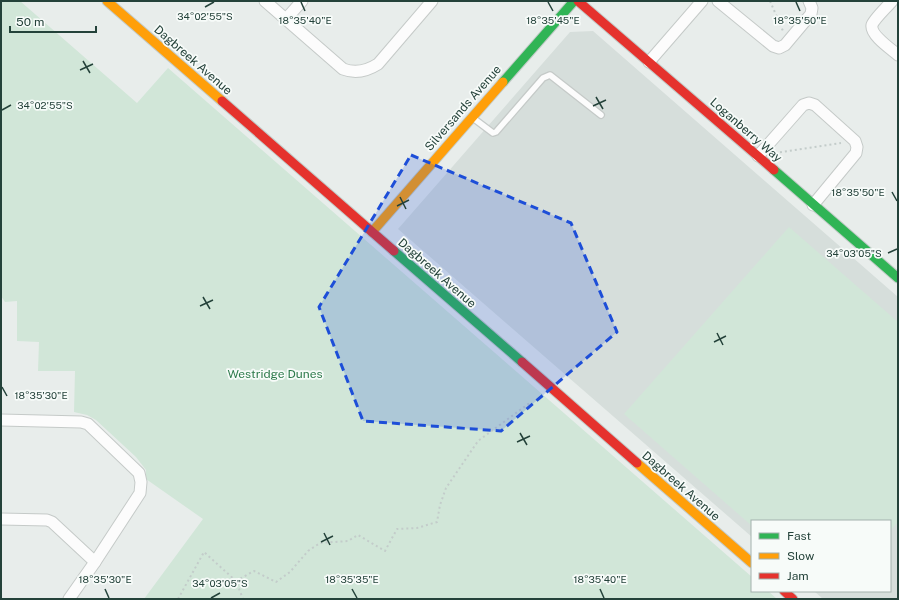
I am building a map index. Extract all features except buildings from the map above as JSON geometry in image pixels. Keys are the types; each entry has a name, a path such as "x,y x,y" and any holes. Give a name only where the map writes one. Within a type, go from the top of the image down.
{"street":[{"name":"Dagbreek Avenue","path":"107,1 751,562"},
{"path":"265,1 343,69 349,72 360,72 371,69 378,64 432,1"},
{"path":"286,19 302,1"},
{"name":"Silversands Avenue","path":"372,232 574,1"},
{"name":"Loganberry Way","path":"578,1 898,278"},
{"path":"649,62 702,1"},
{"path":"718,1 773,46 779,48 785,45 811,14 812,8 809,1"},
{"path":"892,1 872,24 872,30 875,35 898,55"},
{"path":"758,156 804,105 809,103 815,105 855,141 857,147 856,154 813,205"},
{"path":"1,420 81,422 88,424 139,473 141,482 140,493 95,562 68,599"},
{"path":"1,519 47,520 52,522 95,562"},
{"path":"785,592 793,599"}],"lane":[{"path":"472,117 491,132 496,132 543,78 550,75 601,115"}],"path":[{"path":"770,1 785,37 785,45"},
{"path":"758,156 855,141"},
{"path":"236,581 254,571 276,582 290,572 308,550 320,543 348,541 358,535 385,551 397,529 417,528 437,522 440,505 446,488 478,441 531,402"},
{"path":"178,599 204,552 236,581 242,599"}],"highlighted area":[{"path":"411,155 571,223 617,332 501,431 363,421 319,307"}],"shaded area":[{"path":"593,31 898,297 898,599 823,599 815,592 891,592 891,520 751,520 751,536 398,229 570,32"}],"green space":[{"name":"Westridge Dunes","path":"1,1 20,1 137,103 168,68 751,576 751,592 769,592 777,599 144,599 203,519 146,479 146,470 136,457 96,420 87,415 74,412 75,371 38,371 39,342 17,341 17,301 5,302 1,296"},
{"path":"789,227 898,322 898,522 891,530 891,520 751,520 751,525 624,414"}],"traffic: fast":[{"path":"503,82 574,1"},
{"path":"774,170 898,278"},
{"path":"394,251 522,362"}],"traffic: slow":[{"path":"107,1 222,101"},
{"path":"372,232 503,82"},
{"path":"637,463 751,562"}],"traffic: jam":[{"path":"578,1 774,170"},
{"path":"222,101 394,251"},
{"path":"522,362 637,463"},
{"path":"785,592 793,599"}]}
